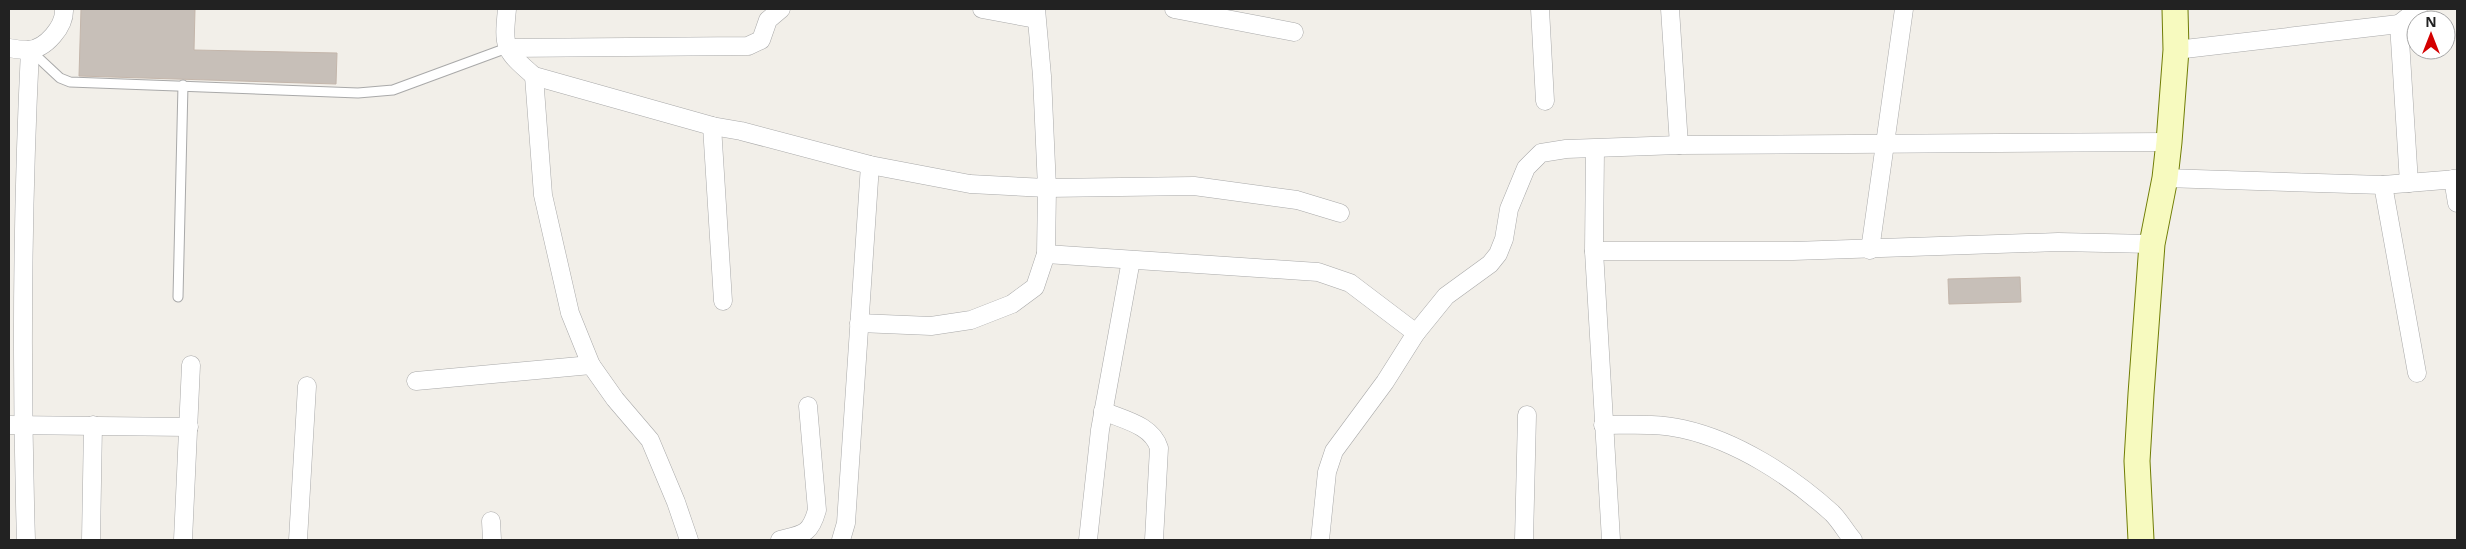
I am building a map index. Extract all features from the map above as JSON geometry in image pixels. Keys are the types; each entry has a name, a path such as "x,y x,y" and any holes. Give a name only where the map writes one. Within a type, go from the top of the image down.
{"street":[{"path":"9,48 30,50 51,38 60,28 64,9"},
{"path":"507,9 505,34 507,48 512,57 534,76 712,126 741,131 870,165 970,184 1047,188 1194,186 1298,200 1340,212"},
{"path":"507,48 748,46 761,40 768,20 781,9"},
{"path":"859,323 932,326 971,320 1012,304 1034,287 1046,254 1047,188 1042,76 1036,14 982,9"},
{"path":"1174,9 1294,32"},
{"path":"1540,9 1545,101"},
{"path":"1670,9 1679,145"},
{"path":"1870,250 1883,145 1904,9"},
{"path":"2141,540 2137,461 2152,244 2165,178 2176,50 2174,9"},
{"path":"2176,50 2399,24 2418,9"},
{"path":"2399,24 2409,183"},
{"path":"26,540 16,425 30,50"},
{"path":"534,76 543,195 570,313 591,365 615,399 650,440 676,502 689,540"},
{"path":"712,126 723,301"},
{"path":"1320,540 1328,472 1334,451 1385,382 1416,333 1446,296 1490,264 1498,254 1504,239 1509,209 1526,168 1541,154 1566,149 1679,145 2168,142"},
{"path":"1595,149 1594,251 1611,540"},
{"path":"841,540 846,523 870,165"},
{"path":"2165,178 2383,185 2455,179 2457,202"},
{"path":"2383,185 2417,373"},
{"path":"1594,251 1870,250 2058,242 2152,244"},
{"path":"1046,254 1318,272 1350,283 1416,333"},
{"path":"1088,540 1103,411 1131,260"},
{"path":"183,540 191,365"},
{"path":"416,381 591,365"},
{"path":"298,540 307,386"},
{"path":"780,540 802,534 813,526 818,510 808,406"},
{"path":"1103,411 1145,428 1157,441 1159,448 1154,540"},
{"path":"1524,540 1527,415"},
{"path":"16,425 188,427"},
{"path":"91,540 93,425"},
{"path":"1603,425 1662,425 1684,429 1733,445 1785,477 1832,514 1853,540"},
{"path":"491,522 492,540"}],"lane":[{"path":"30,50 60,78 70,82 358,93 394,90 507,48"},
{"path":"178,297 183,85"}],"building":[{"path":"81,9 195,9 194,50 337,53 336,84 79,76"},
{"path":"2020,277 2021,302 1949,304 1948,279"}]}
